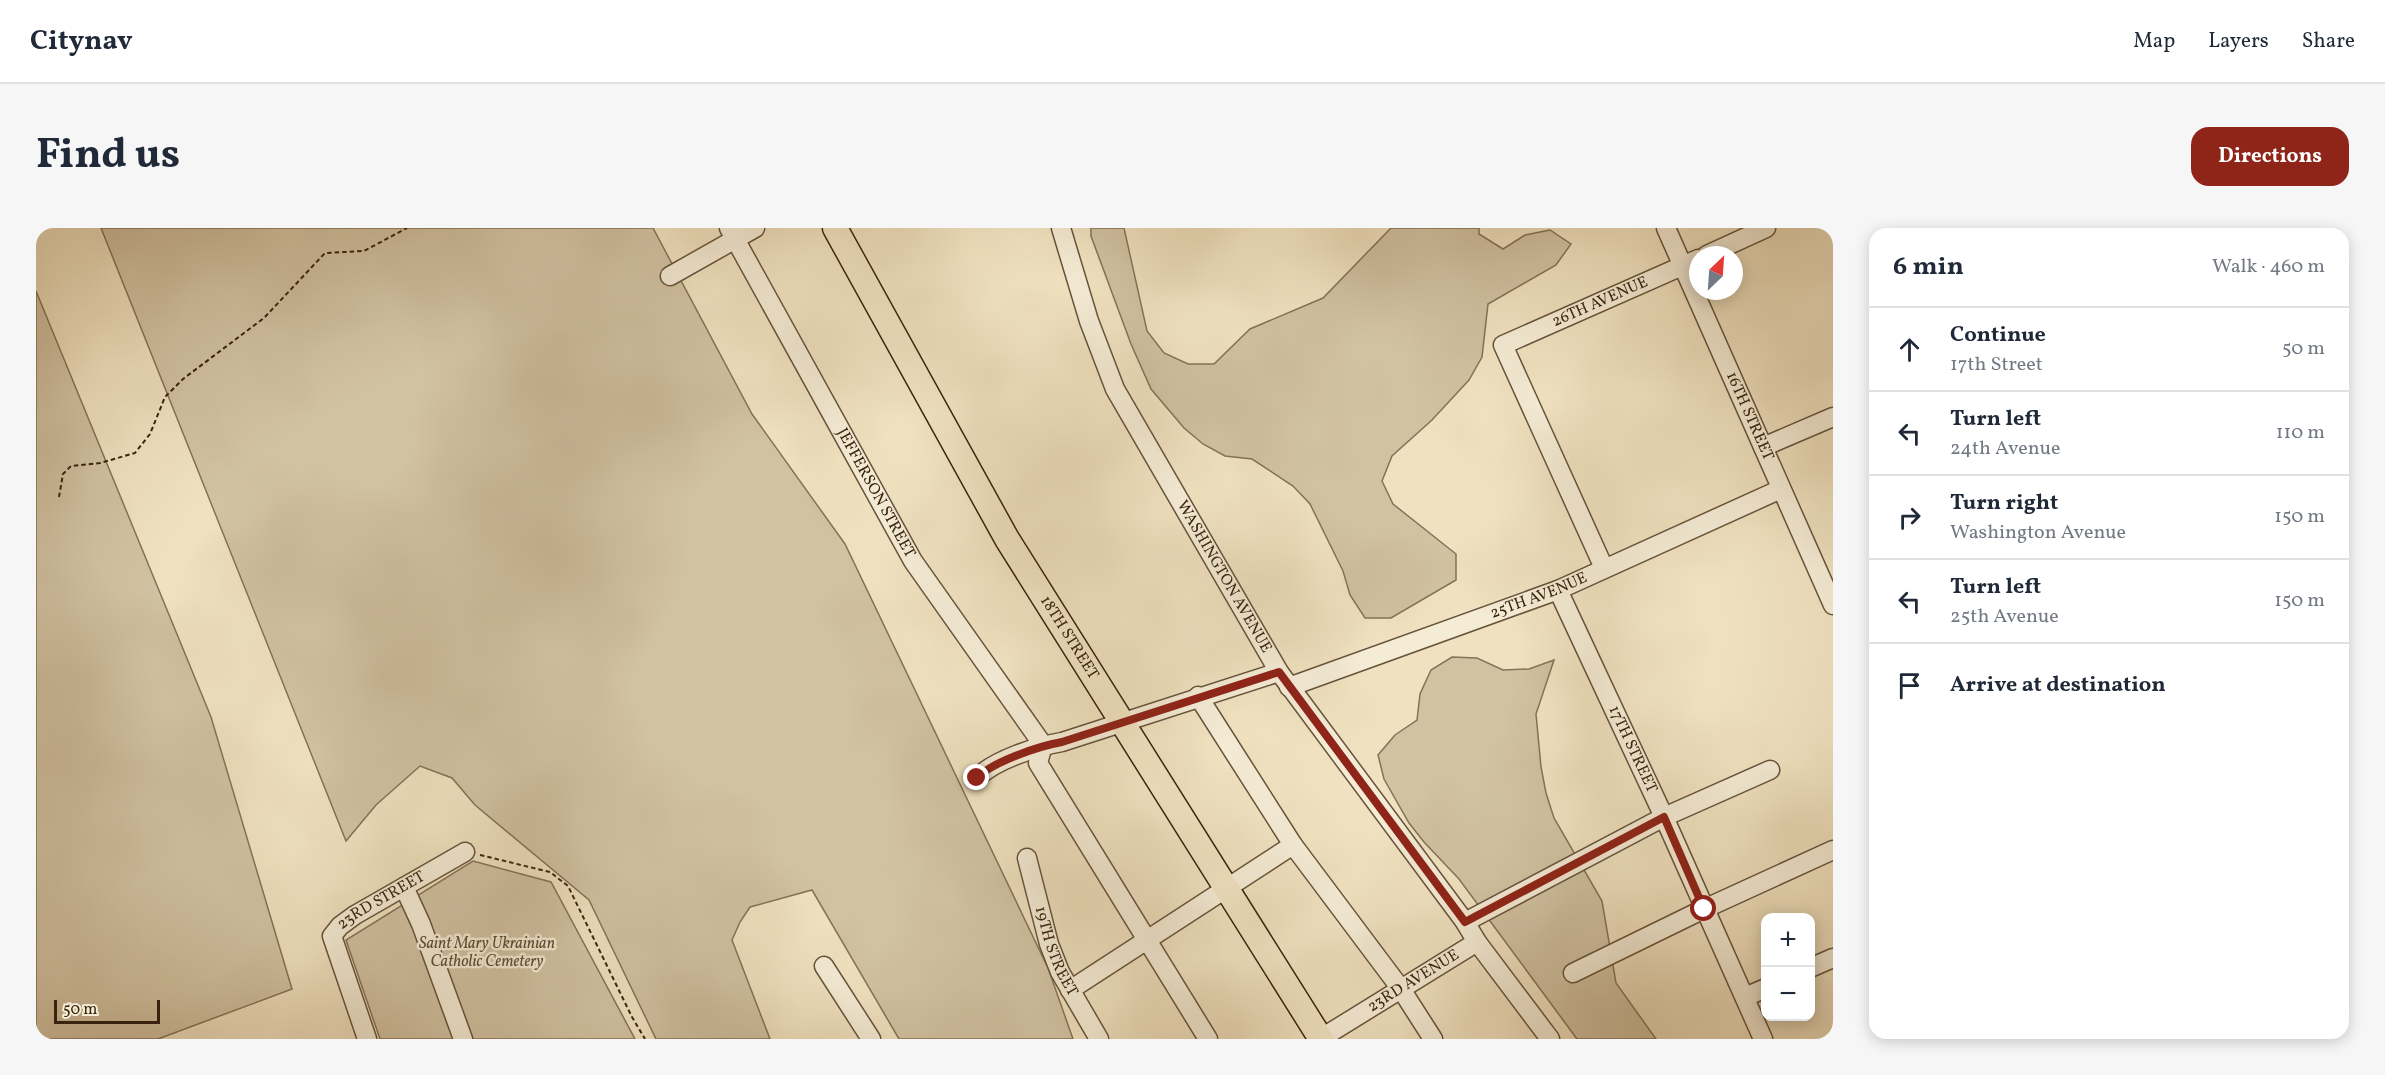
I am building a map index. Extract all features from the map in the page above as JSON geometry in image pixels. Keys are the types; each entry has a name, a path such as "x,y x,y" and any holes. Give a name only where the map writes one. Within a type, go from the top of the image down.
{"main road":[{"name":"18TH STREET","path":"835,228 1007,538 1321,1039"}],"street":[{"path":"670,276 732,233 755,228"},
{"name":"WASHINGTON AVENUE","path":"1061,228 1089,321 1115,389 1279,672 1550,1039"},
{"name":"16TH STREET","path":"1666,228 1689,259"},
{"path":"1727,246 1766,228"},
{"name":"JEFFERSON STREET","path":"732,233 914,561 1043,745"},
{"name":"26TH AVENUE","path":"1604,568 1503,345 1689,263"},
{"name":"16TH STREET","path":"1706,300 1763,447 1833,605"},
{"path":"1763,447 1833,417"},
{"name":"25TH AVENUE","path":"1289,687 1558,590 1781,489"},
{"name":"17TH STREET","path":"1558,590 1664,817 1763,1039"},
{"path":"977,778 985,770 1043,745 1062,742 1198,696 1279,672"},
{"path":"1198,696 1293,845 1401,989 1433,1039"},
{"path":"1043,745 1038,763 1208,1039"},
{"path":"1465,922 1664,817 1770,770"},
{"path":"1070,990 1293,845"},
{"path":"1573,973 1704,909 1833,850"},
{"name":"23RD STREET","path":"367,1039 332,936 340,926 355,915 465,852"},
{"name":"19TH STREET","path":"1027,858 1049,944 1070,990 1098,1039"},
{"path":"404,887 421,924 463,1039"},
{"name":"23RD AVENUE","path":"1321,1039 1477,942"},
{"path":"1812,967 1833,958"},
{"path":"825,966 871,1039"},
{"path":"1745,998 1761,990"}],"path":[{"path":"59,497 63,474 71,466 122,458 135,453 143,445 165,397 183,379 264,318 325,253 364,251 407,228"},
{"path":"465,852 550,872 568,886 645,1039"}],"green space":[{"path":"101,228 653,228 752,414 845,544 1048,968 1073,1039 899,1039 812,890 750,907 732,940 770,1039 656,1039 589,900 475,805 452,778 420,766 376,805 346,841"},
{"path":"1091,228 1124,228 1147,331 1164,353 1188,364 1214,364 1250,329 1323,298 1391,228 1479,228 1479,234 1503,249 1525,235 1550,230 1571,244 1556,265 1488,304 1482,357 1469,380 1432,420 1392,456 1382,481 1393,504 1456,554 1456,580 1391,618 1365,618 1350,595 1343,571 1310,504 1293,486 1252,459 1225,456 1203,444 1184,428 1151,389 1131,344 1091,236"},
{"path":"36,291 211,717 292,989 158,1039 36,1039"},
{"path":"1452,657 1477,658 1503,670 1529,669 1554,660 1536,714 1546,793 1554,818 1602,901 1616,983 1656,1039 1577,1039 1459,879 1409,823 1384,779 1378,755 1395,735 1417,720 1420,694 1431,670"},
{"name":"Saint Mary Ukrainian Catholic Cemetery","path":"473,861 551,882 635,1039 380,1039 346,940"}],"route":[{"path":"977,778 985,770 1043,745 1062,742 1198,696 1279,672 1465,922 1664,817 1704,909"}]}
